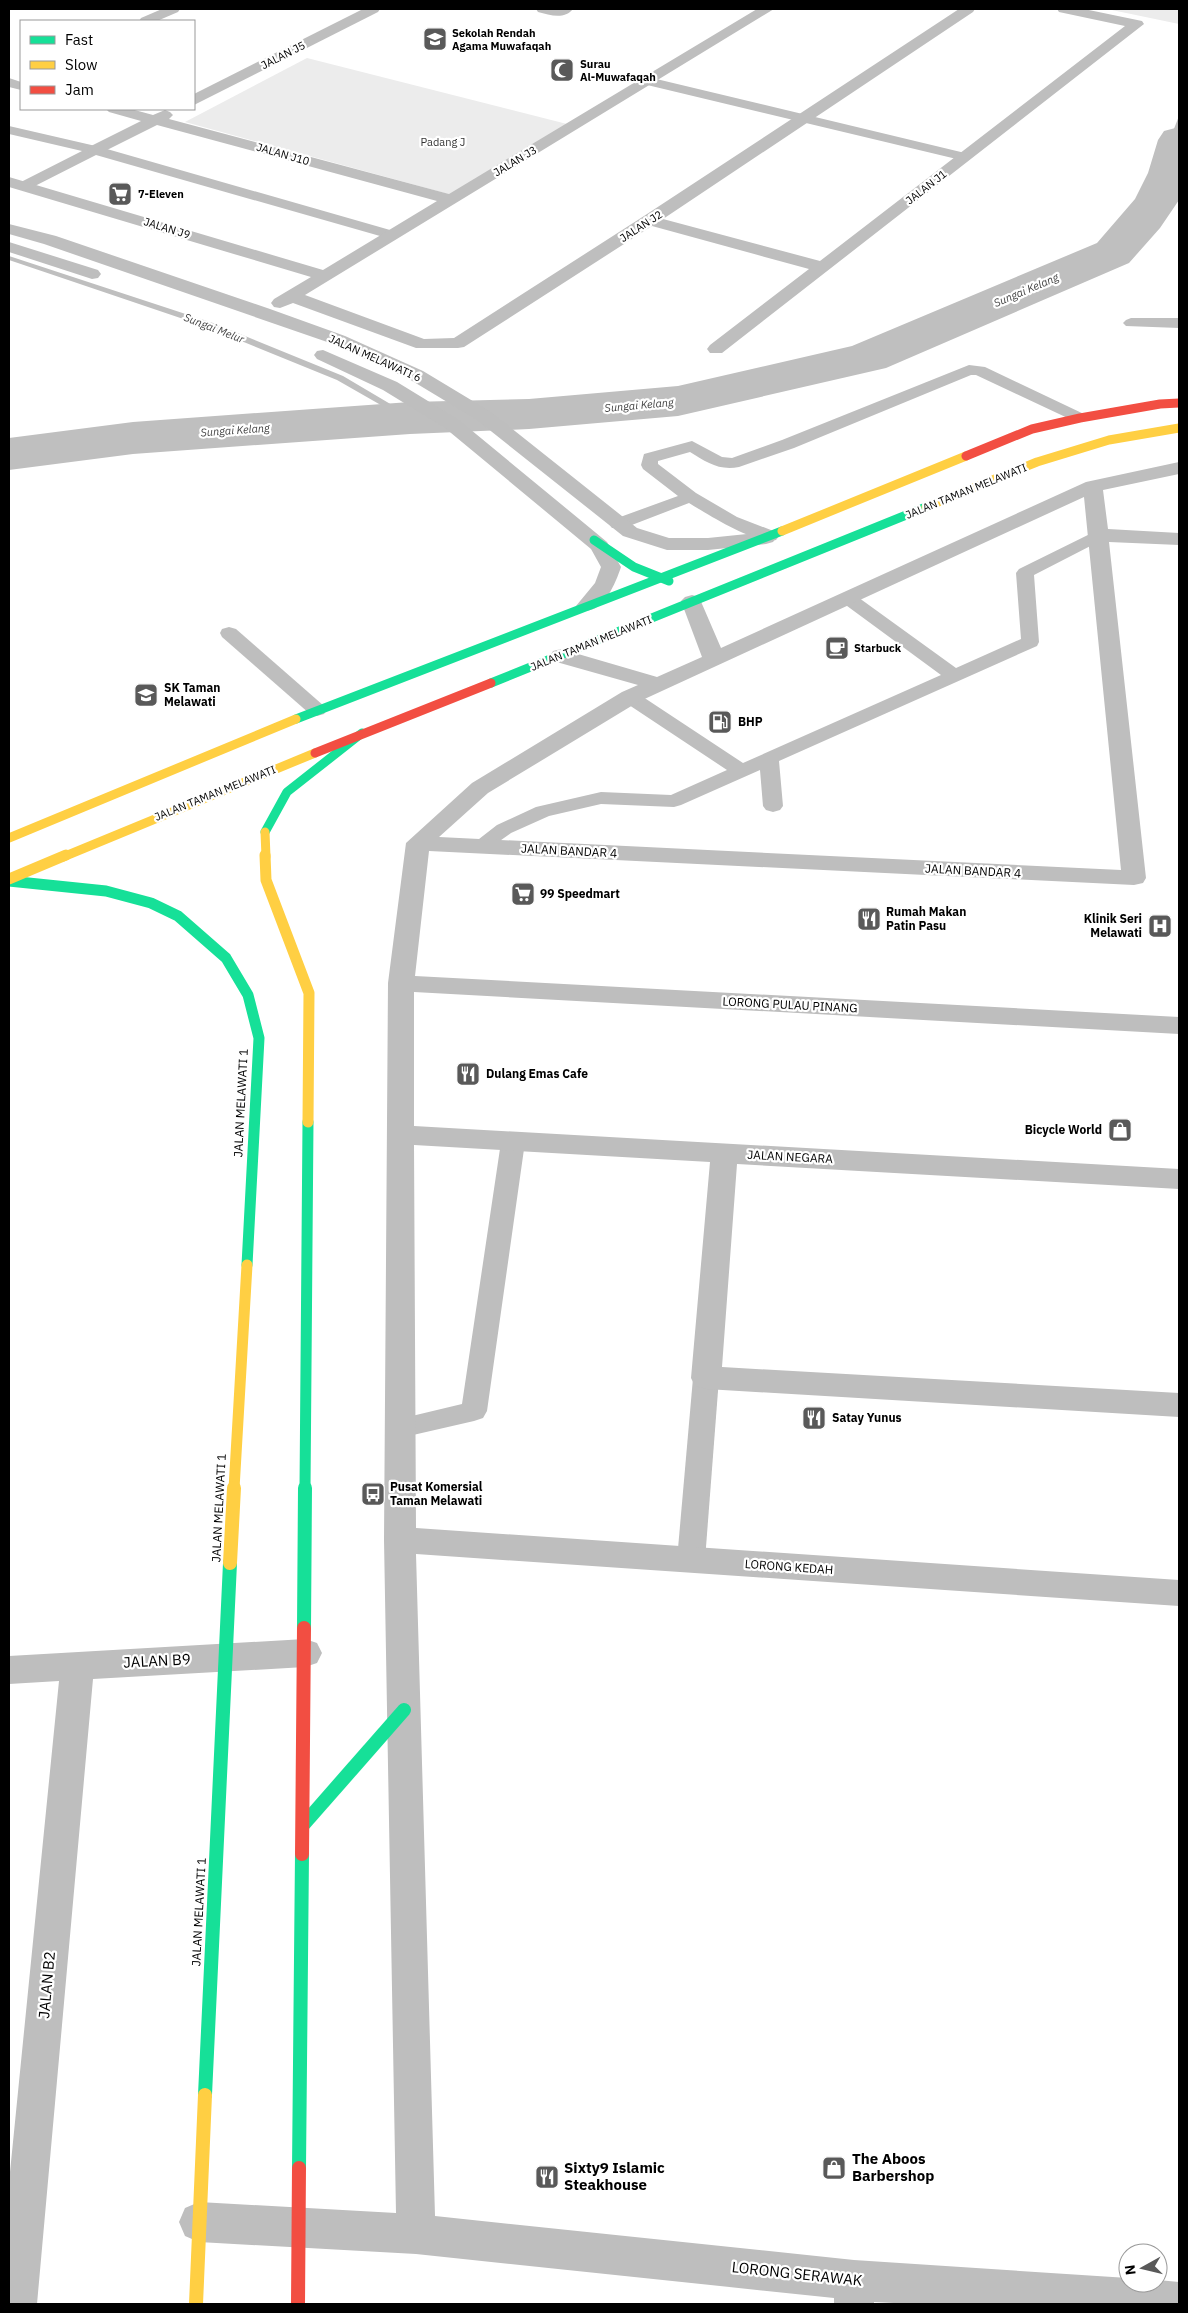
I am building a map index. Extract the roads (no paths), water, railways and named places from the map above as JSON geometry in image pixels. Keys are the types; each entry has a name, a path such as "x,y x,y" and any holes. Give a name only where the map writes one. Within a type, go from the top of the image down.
{"main road":[{"path":"9,838 318,710 768,537 1032,429 1080,418 1160,404 1179,403"},
{"name":"JALAN TAMAN MELAWATI","path":"9,880 362,733 561,656 691,590 737,584 1037,462 1109,440 1179,428"},
{"path":"594,540 634,567 659,579 691,590 737,584"},
{"path":"298,2304 304,1824 309,993 266,880 264,834 287,792 362,733"},
{"name":"JALAN MELAWATI 1","path":"9,880 106,891 151,903 178,916 226,958 248,995 259,1038 224,1657 196,2304"},
{"path":"304,1824 404,1710"}],"street":[{"path":"148,20 173,9"},
{"name":"JALAN J5","path":"195,99 373,9"},
{"path":"543,9 559,12 566,9"},
{"name":"JALAN J3","path":"264,313 767,9"},
{"name":"JALAN J2","path":"290,296 422,344 458,343 806,118 968,9"},
{"name":"JALAN J1","path":"716,349 1137,24 1064,9"},
{"name":"JALAN J10","path":"118,110 451,200"},
{"path":"95,150 175,110"},
{"name":"JALAN J9","path":"16,184 325,276"},
{"path":"650,220 823,267"},
{"name":"JALAN MELAWATI 6","path":"9,229 50,240 264,313 339,340 416,375 484,416 630,532 667,544 708,544 768,537"},
{"path":"9,247 104,278"},
{"path":"161,296 246,323 283,338"},
{"name":"JALAN MELAWATI 6","path":"311,349 390,386 452,424 594,540 600,546 611,567 605,584 587,606"},
{"path":"416,2234 400,1540 400,1428 401,983 418,843 480,788 630,697 849,599 1093,486 1179,468"},
{"name":"JALAN BANDAR 4","path":"418,843 1134,878 1093,486"},
{"path":"1098,535 1179,539"},
{"path":"691,590 714,660"},
{"path":"561,656 659,684"},
{"name":"LORONG PULAU PINANG","path":"401,983 1179,1026"},
{"name":"JALAN NEGARA","path":"401,1135 1179,1179"},
{"path":"724,1153 706,1378 1179,1405"},
{"name":"LORONG KEDAH","path":"400,1540 1179,1593"},
{"name":"JALAN B9","path":"9,1670 305,1653"},
{"name":"JALAN B2","path":"17,2304 77,1666"},
{"name":"LORONG SERAWAK","path":"199,2222 300,2226 416,2234 854,2292 1179,2302"}],"lane":[{"path":"648,81 965,157"},
{"path":"9,130 95,150 392,235"},
{"path":"16,184 95,150"},
{"path":"1131,323 1179,323"},
{"path":"768,537 731,521 690,497 649,466 650,458 692,446 718,462 733,463 788,444 969,370 979,370 1080,418"},
{"path":"618,524 690,497"},
{"path":"480,846 504,830 543,811 601,798 674,801 1030,642 1025,573 1098,535"},
{"path":"849,599 955,676"},
{"path":"229,633 318,710"},
{"path":"630,697 742,771"},
{"path":"769,759 773,806"},
{"path":"400,1428 474,1411 513,1142"},
{"path":"691,1560 706,1378"}],"water":[{"path":"1179,116 1179,169 1176,179 1138,244 1095,275 1035,294 1019,288 1039,276 1080,261 1106,246 1143,198 1159,167"}],"waterway":[{"name":"Sungai Kelang","path":"9,454 133,438 410,418 529,414 678,401 868,357 1113,253 1137,227 1163,189 1170,173 1179,140"},
{"name":"Sungai Melur","path":"9,258 210,325 340,378 410,418"}],"place":[{"name":"Sekolah Rendah Agama Muwafaqah","path":"435,39"},
{"name":"Surau Al-Muwafaqah","path":"562,70"},
{"name":"7-Eleven","path":"120,194"},
{"name":"Starbuck","path":"837,648"},
{"name":"SK Taman Melawati","path":"146,695"},
{"name":"BHP","path":"720,722"},
{"name":"99 Speedmart","path":"523,894"},
{"name":"Rumah Makan Patin Pasu","path":"869,919"},
{"name":"Klinik Seri Melawati","path":"1160,926"},
{"name":"Dulang Emas Cafe","path":"468,1074"},
{"name":"Bicycle World","path":"1120,1130"},
{"name":"Satay Yunus","path":"814,1418"},
{"name":"Pusat Komersial Taman Melawati","path":"373,1494"},
{"name":"The Aboos Barbershop","path":"834,2168"},
{"name":"Sixty9 Islamic Steakhouse","path":"547,2177"}],"park label":[{"name":"Padang J","path":"443,142"}]}
